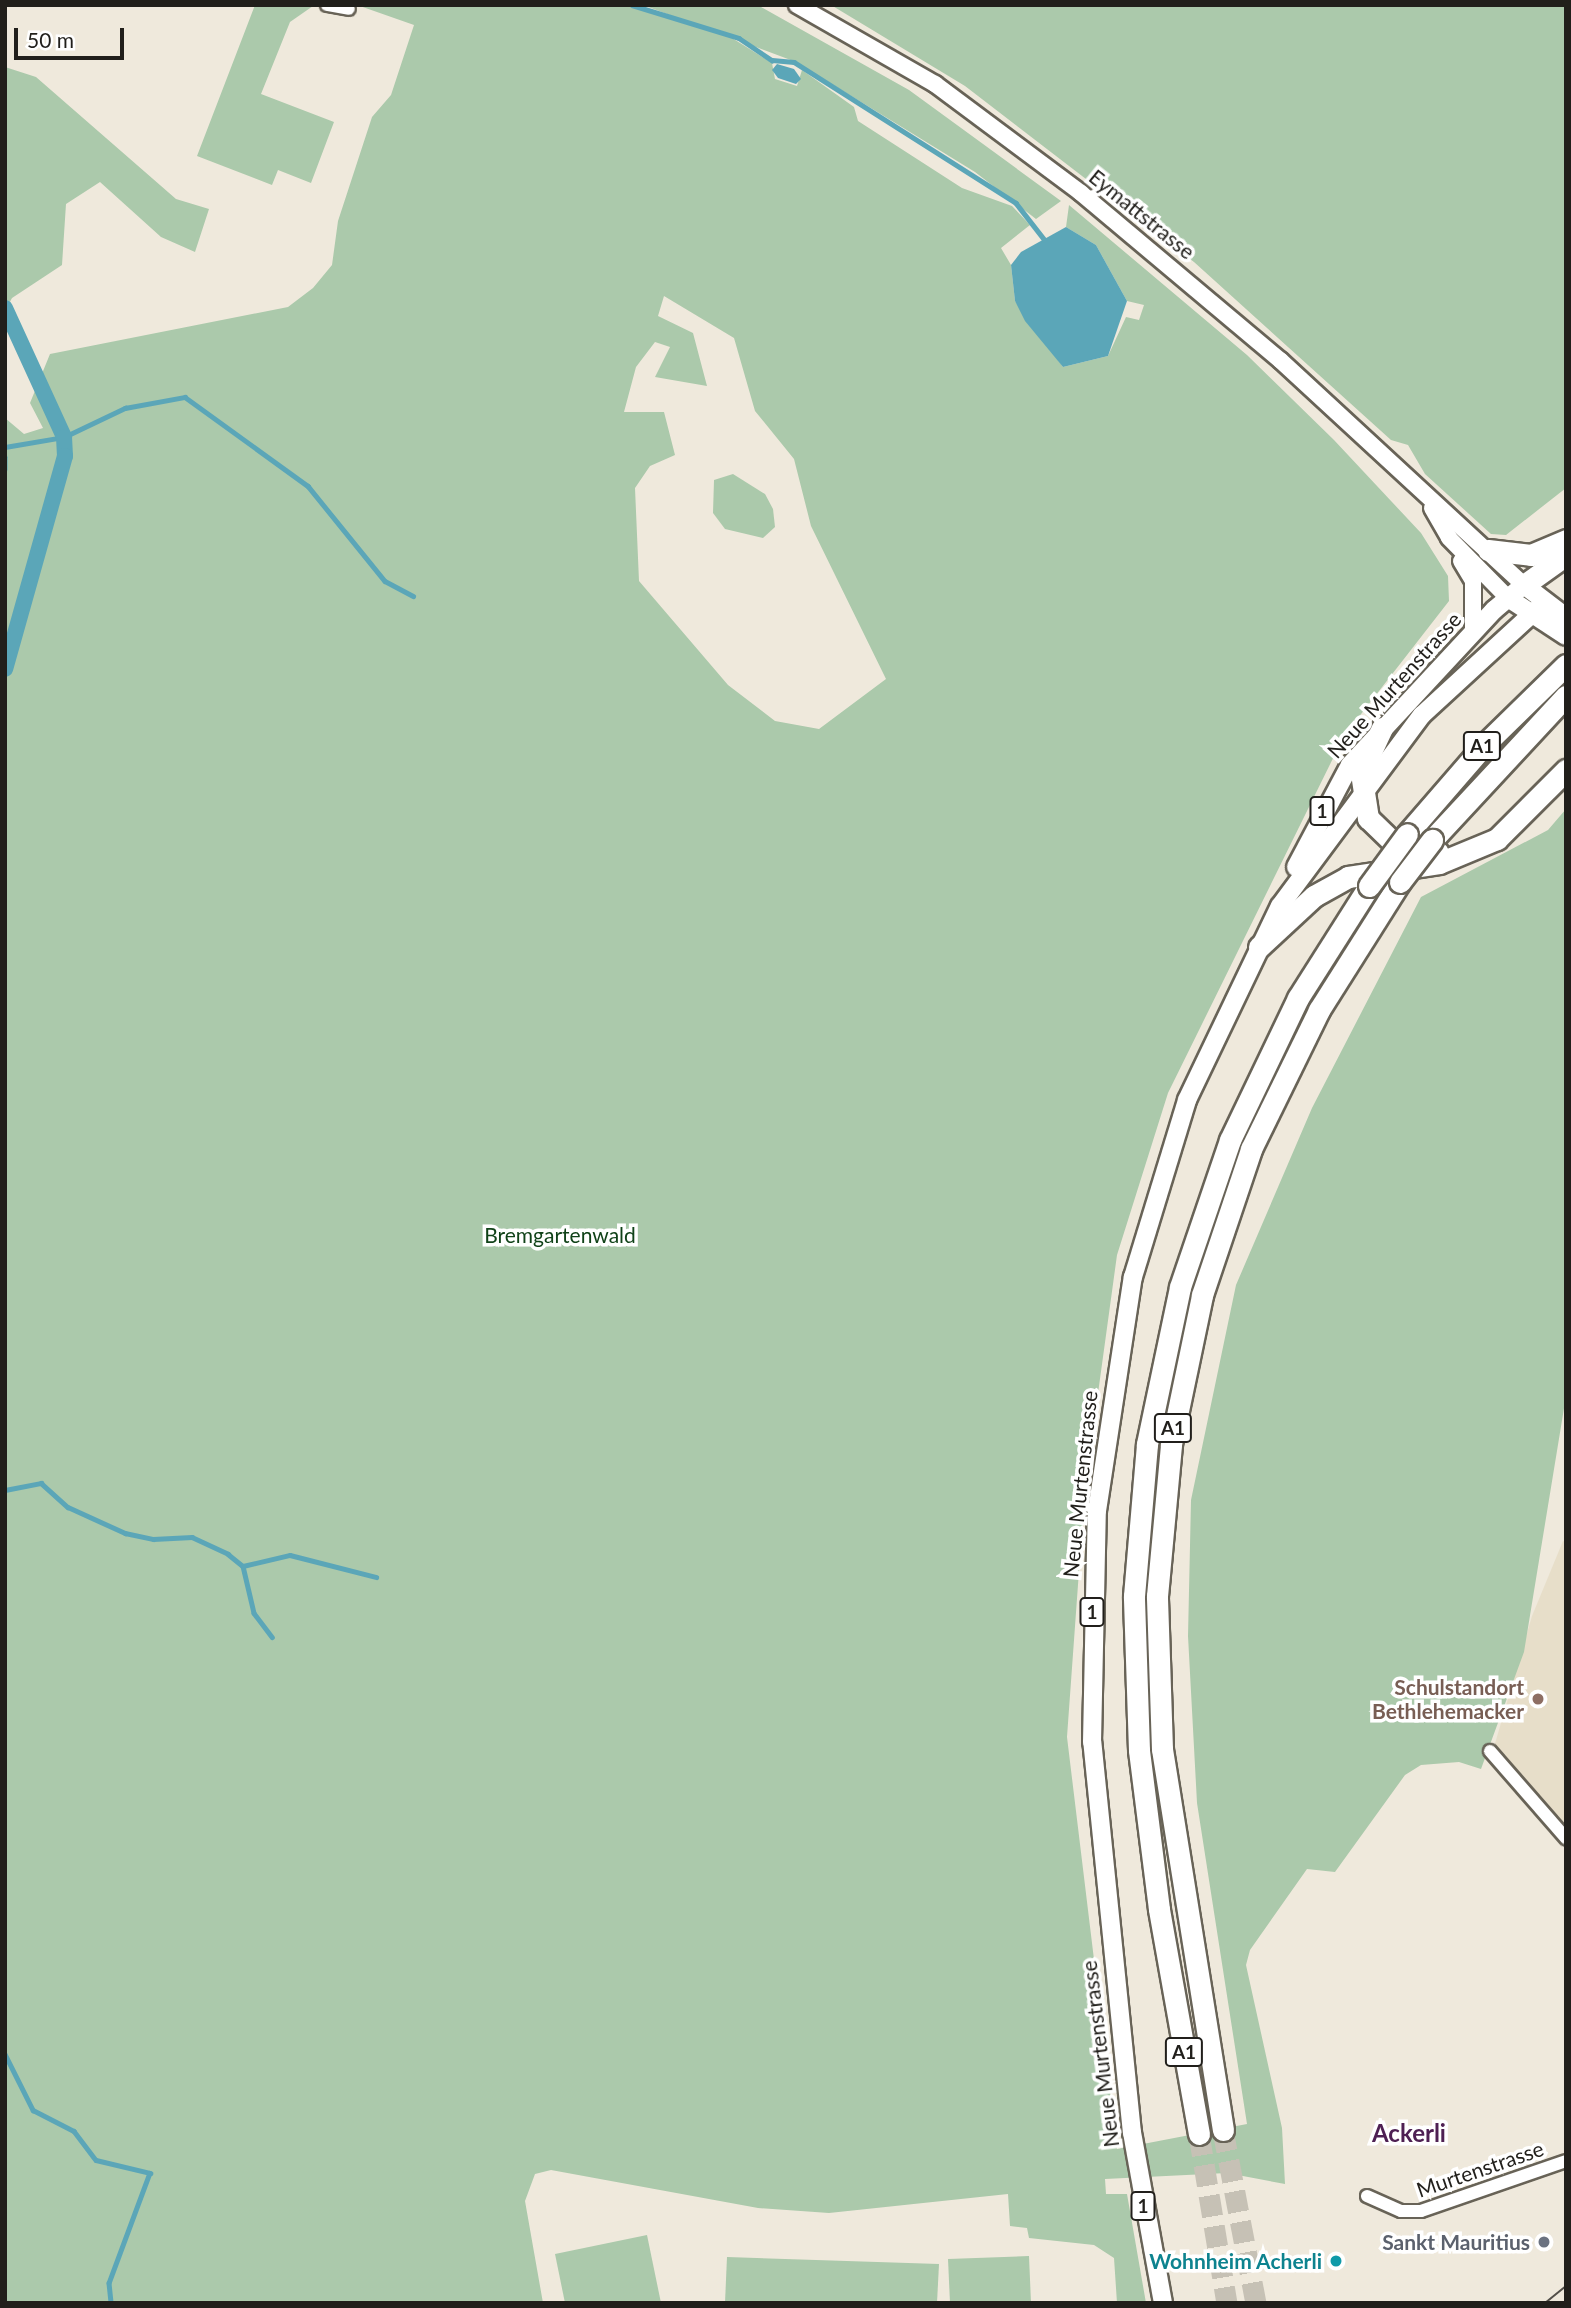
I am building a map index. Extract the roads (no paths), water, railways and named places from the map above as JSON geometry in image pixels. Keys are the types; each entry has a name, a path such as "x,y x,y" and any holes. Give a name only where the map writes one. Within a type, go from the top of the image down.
{"highway":[{"path":"1488,550 1531,555 1566,540"},
{"path":"1516,591 1566,555"},
{"name":"A1","path":"1199,2134 1159,1909 1139,1750 1134,1596 1147,1444 1180,1287 1230,1140 1292,1009 1368,886 1407,834 1485,744 1565,665"},
{"name":"A1","path":"1223,2130 1162,1749 1157,1596 1171,1444 1202,1295 1251,1149 1318,1010 1400,882 1432,840 1566,696"},
{"path":"1382,729 1365,761 1361,792 1374,827 1400,849 1478,849"},
{"path":"1259,947 1314,896 1348,877 1439,863 1478,849 1513,828 1566,769"}],"main road":[{"name":"Eymattstrasse","path":"797,5 901,63 1028,152 1240,325 1428,500 1488,550 1516,591"},
{"name":"Eymattstrasse","path":"1428,500 1472,576 1473,630"},
{"name":"Eymattstrasse","path":"1449,538 1516,591 1566,636"},
{"name":"Neue Murtenstrasse","path":"1163,2303 1132,2133 1098,1819 1091,1663 1096,1524 1116,1361 1149,1214 1187,1100 1335,786 1382,729 1473,630 1516,591"},
{"name":"Eymattstrasse","path":"1537,609 1566,617"},
{"name":"Neue Murtenstrasse","path":"1280,906 1361,792 1446,690 1537,609"}],"street":[{"path":"327,5 349,9"},
{"path":"1490,1751 1566,1838"},
{"name":"Murtenstrasse","path":"1367,2196 1401,2211 1420,2211 1566,2161"}],"water":[{"path":"777,64 794,69 801,79 796,84 778,78 772,70"},
{"path":"1066,227 1096,245 1127,301 1108,356 1063,367 1025,321 1015,301 1011,265 1021,252"}],"waterway":[{"path":"632,5 739,38 772,60 794,62 1016,203 1044,239"},
{"path":"5,308 64,437 65,456 5,669"},
{"path":"5,447 64,437 125,408 185,397 308,486 385,581 413,596"},
{"path":"5,457 5,469"},
{"path":"5,1490 41,1483 68,1507 125,1533 153,1539 192,1537 228,1554 243,1566 254,1613 272,1637"},
{"path":"243,1566 290,1555 376,1577"},
{"path":"5,2054 33,2110 74,2131 96,2160 150,2173 109,2283 111,2303"}],"tunnel":[{"path":"1223,2130 1256,2303"},
{"path":"1199,2134 1227,2303"}],"tram line":[{"path":"1545,2303 1566,2286"}],"place":[{"name":"Schulstandort Bethlehemacker","path":"1538,1699"},
{"name":"Sankt Mauritius","path":"1544,2242"},
{"name":"Wohnheim Acherli","path":"1336,2261"}],"district":[{"name":"Ackerli","path":"1409,2133"}],"park label":[{"name":"Bremgartenwald","path":"560,1235"}]}
